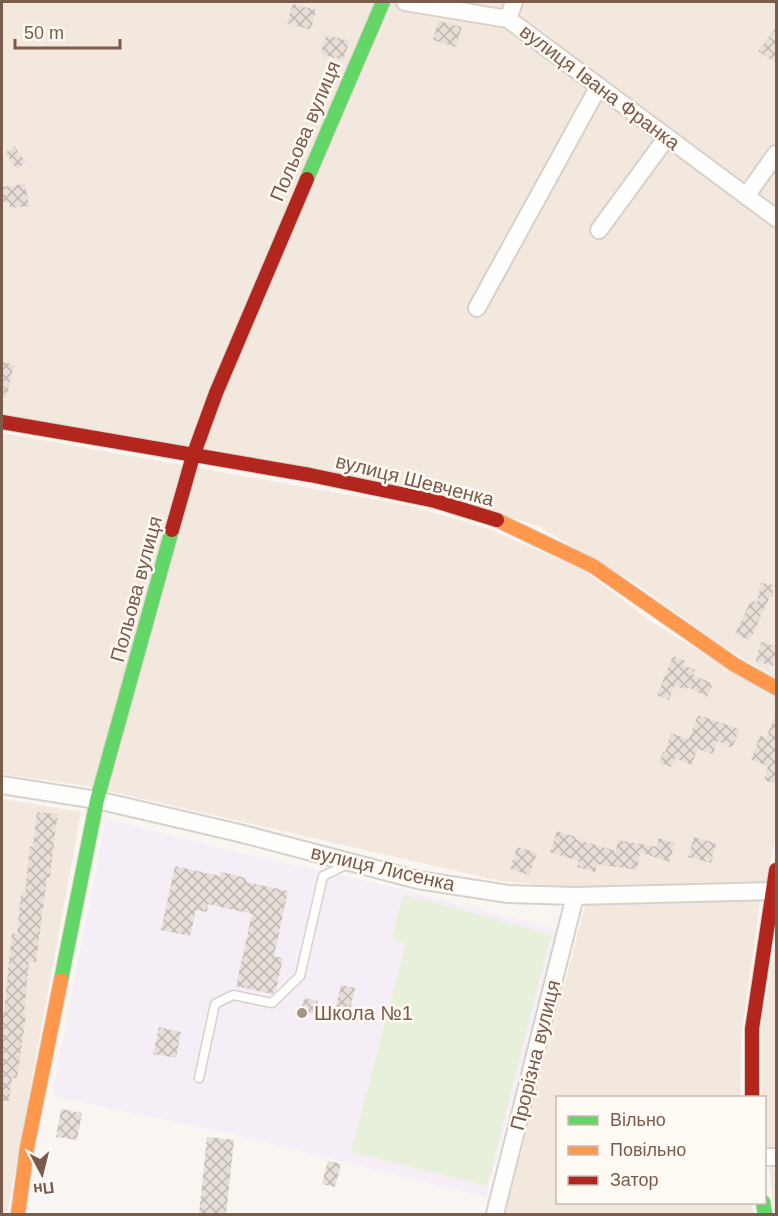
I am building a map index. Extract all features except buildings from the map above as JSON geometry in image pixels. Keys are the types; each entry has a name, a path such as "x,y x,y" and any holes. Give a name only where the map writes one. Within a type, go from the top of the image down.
{"street":[{"name":"Польова вулиця","path":"18,1215 27,1148 97,800 193,456 220,383 383,2"},
{"name":"вулиця Івана Франка","path":"405,2 508,19 777,218"},
{"path":"508,19 514,2"},
{"path":"477,308 599,86"},
{"path":"599,230 667,137"},
{"path":"746,196 777,154"},
{"name":"вулиця Шевченка","path":"2,423 310,475 435,501 502,522 548,542 593,566 735,665 777,688"},
{"name":"вулиця Лисенка","path":"2,785 97,800 239,833 418,879 508,894 773,901"},
{"path":"752,1096 752,1029 777,870"},
{"name":"Прорізна вулиця","path":"495,1215 575,896"}],"lane":[{"path":"199,1078 215,1004 233,995 272,1003 300,976 323,876 351,862"}],"shaded area":[{"path":"2,2 776,2 776,678 723,647 639,586 538,526 435,494 2,414"},
{"path":"2,433 411,506 489,529 585,571 653,623 776,697 776,836 766,882 581,888 500,881 87,786 2,774"},
{"path":"2,799 81,812 7,1214 2,1214"},
{"name":"Школа №1","path":"106,819 236,852 396,888 559,930 486,1197 229,1133 52,1096"},
{"path":"760,901 741,1038 740,1096 556,1096 556,1204 751,1204 753,1214 505,1214 585,905"},
{"path":"776,942 776,1214 774,1214 766,1138 766,1096 762,1096 762,1024"}],"green space":[{"path":"403,895 551,935 487,1186 351,1152 406,944 391,940"}],"traffic: fast":[{"path":"307,179 383,2"},
{"path":"61,980 97,800 172,530"},
{"path":"763,1204 765,1214"}],"traffic: slow":[{"path":"497,520 593,566 735,665 776,688"},
{"path":"18,1214 27,1148 61,980"}],"traffic: jam":[{"path":"172,530 193,456 216,393 307,179"},
{"path":"2,422 310,475 435,501 497,520"},
{"path":"752,1096 752,1029 776,870"}],"place":[{"name":"Школа №1","path":"302,1013"}]}
